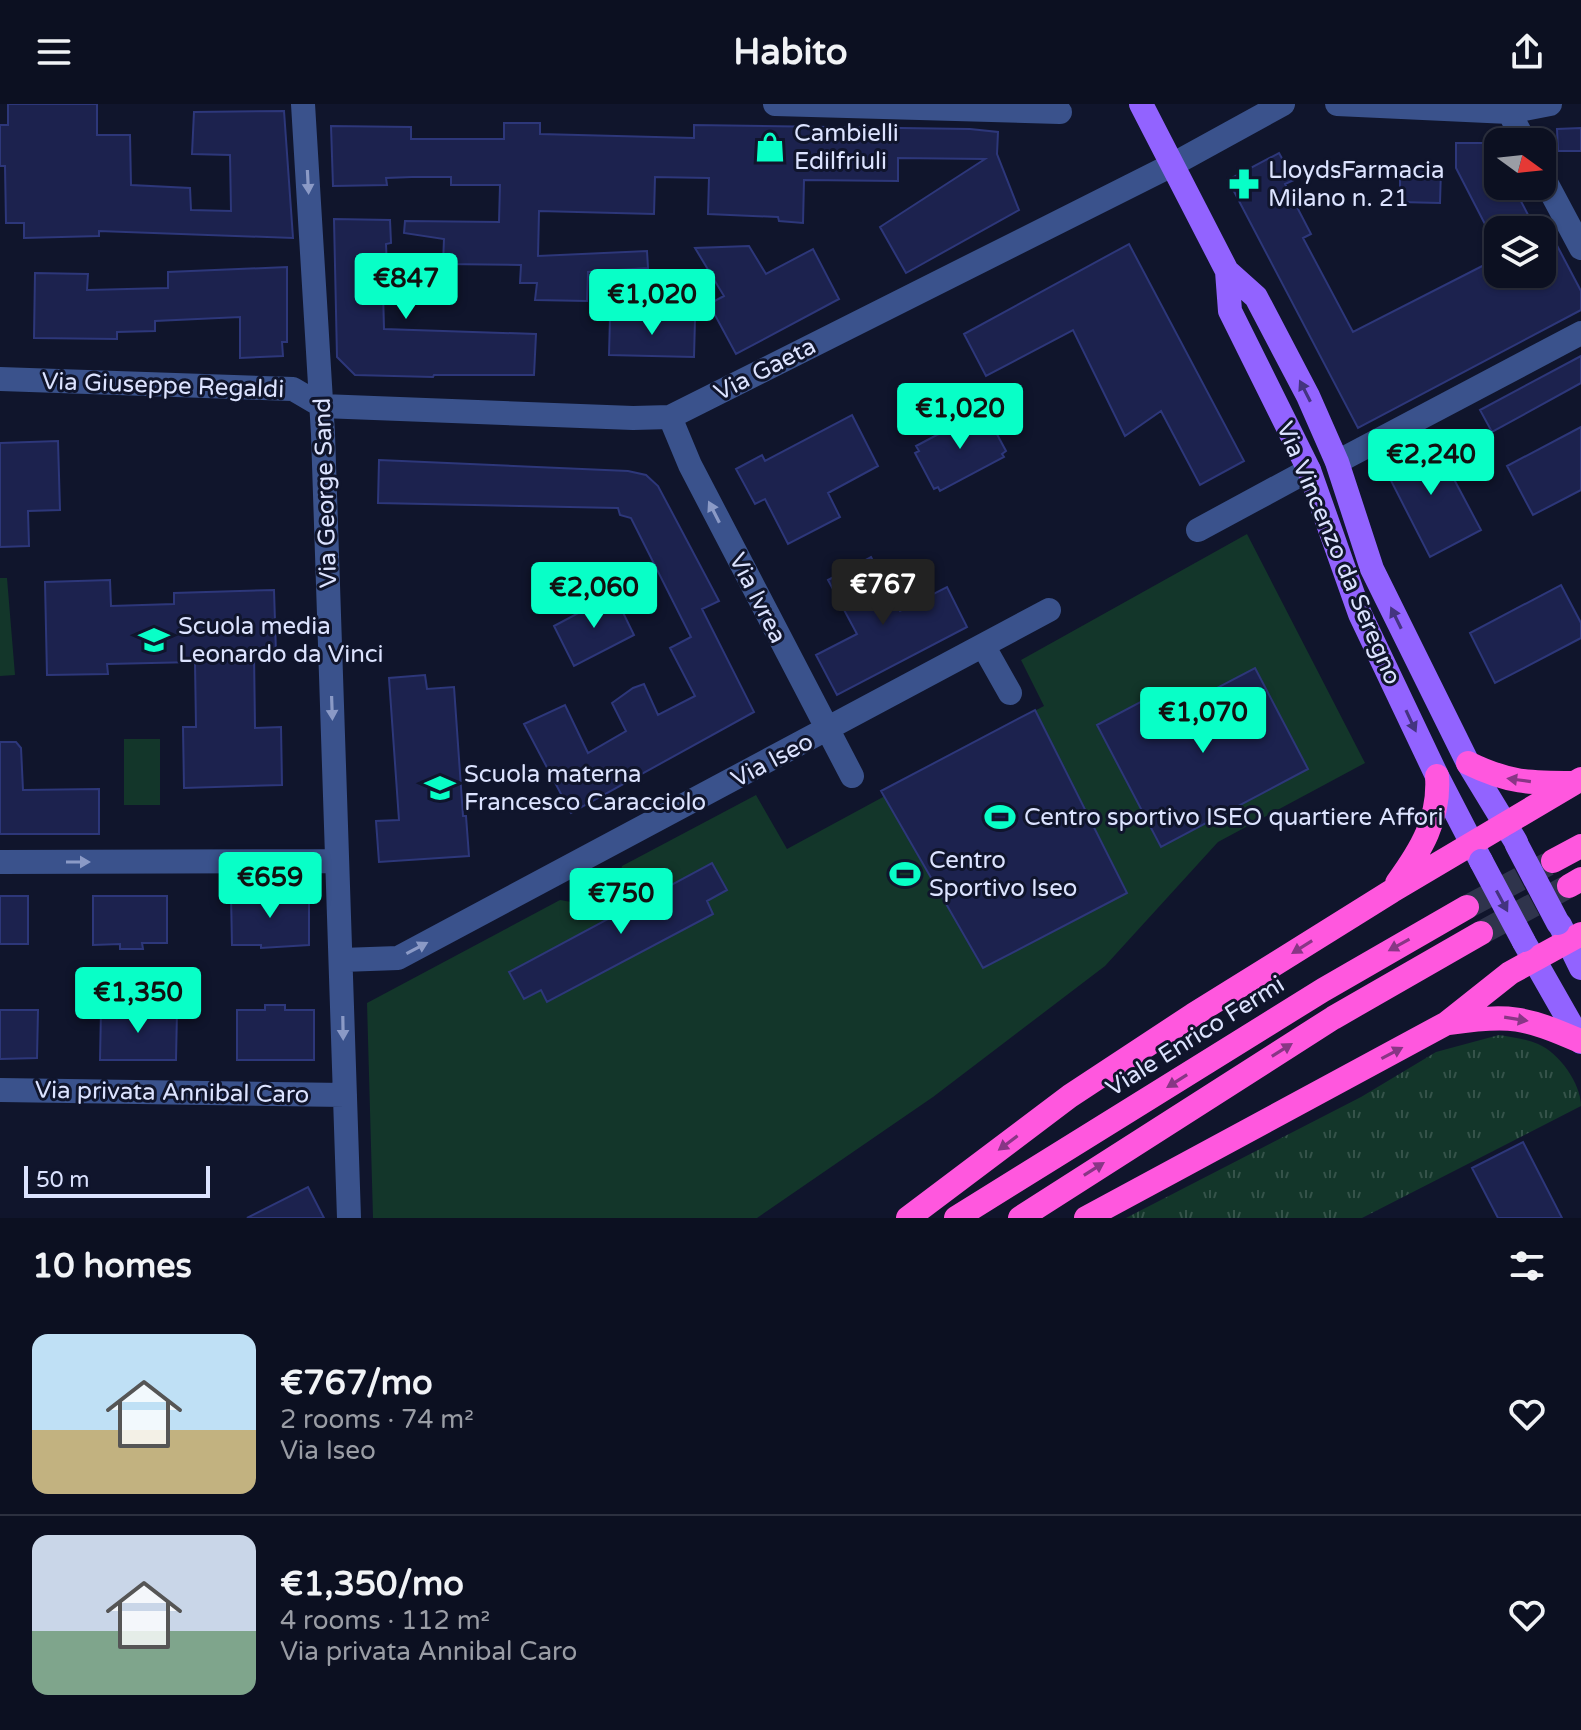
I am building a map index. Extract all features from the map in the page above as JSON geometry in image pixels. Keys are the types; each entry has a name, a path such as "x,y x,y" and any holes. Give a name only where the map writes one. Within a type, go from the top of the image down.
{"highway":[{"path":"1468,763 1496,777 1518,781 1577,781"},
{"path":"1392,891 1417,855 1433,823 1438,799 1437,776"},
{"path":"908,1218 1070,1096 1193,1015 1392,891 1512,835 1577,781"},
{"path":"1553,861 1581,846"},
{"name":"Viale Enrico Fermi","path":"956,1218 1323,990 1467,907"},
{"path":"1020,1218 1320,1026 1481,933"},
{"path":"1086,1218 1447,1023 1510,973 1534,960 1569,933"},
{"path":"1447,1023 1490,1017 1517,1018 1581,1042"}],"main road":[{"name":"Via Vincenzo da Seregno","path":"1141,104 1227,271 1256,297 1308,396 1337,462 1372,569 1468,763 1569,933 1581,968"},
{"name":"Via Vincenzo da Seregno","path":"1227,271 1230,311 1309,470 1360,614 1476,853 1581,1042"}],"street":[{"name":"Via George Sand","path":"303,104 322,406 349,1218"},
{"path":"775,104 1060,112"},
{"name":"Via Gaeta","path":"322,406 670,417 1172,165 1283,104"},
{"path":"1337,104 1509,112 1550,104"},
{"path":"1509,112 1518,128"},
{"path":"1555,200 1581,248"},
{"path":"1337,462 1581,333"},
{"name":"Via Giuseppe Regaldi","path":"0,379 293,389 322,406"},
{"name":"Via Ivrea","path":"670,417 690,465 852,776"},
{"path":"1198,530 1309,470"},
{"name":"Via Iseo","path":"342,960 398,958 1049,610"},
{"path":"984,647 1010,693"},
{"path":"0,862 337,861"},
{"name":"Via privata Annibal Caro","path":"0,1090 345,1095"}],"green space":[{"name":"Centro Sportivo Iseo","path":"1247,534 1365,763 1218,842 1105,966 933,1097 757,1218 373,1218 367,1003 560,900 577,903 618,881 622,866 756,795 787,849 883,797 881,791 1044,706 1021,660"},
{"path":"0,578 7,578 15,675 0,676"},
{"path":"124,739 160,739 160,805 124,805"},
{"path":"1499,1035 1534,1042 1554,1054 1573,1079 1581,1106 1362,1218 1126,1218 1361,1097 1436,1052"}],"building":[{"path":"8,104 97,104 97,135 130,135 131,185 190,188 191,210 231,211 230,155 192,154 194,112 284,111 293,238 99,231 99,236 24,238 24,223 6,223 5,166 0,166 0,125 8,125"},
{"path":"504,123 540,123 540,134 694,138 694,125 998,132 997,154 1019,210 906,273 880,227 985,159 898,158 898,181 804,180 803,223 779,221 778,217 708,214 709,178 655,177 654,214 539,211 538,256 647,251 648,268 588,272 587,301 535,300 537,283 520,283 521,265 443,264 444,239 404,233 405,221 499,222 500,185 451,185 451,177 412,177 386,178 387,185 333,186 331,126 411,127 411,139 504,139"},
{"path":"1581,128 1581,151 1558,151 1557,129"},
{"path":"1456,143 1484,143 1484,200 1520,200 1529,216 1484,216 1484,222 1456,168"},
{"path":"1279,153 1294,180 1285,184 1311,234 1303,238 1353,332 1484,265 1484,288 1556,288 1556,244 1581,291 1581,310 1358,428 1228,180"},
{"path":"1400,168 1441,169 1440,203 1400,202"},
{"path":"334,219 390,220 391,243 386,244 388,291 383,290 384,329 536,334 534,375 355,375 337,357"},
{"path":"1129,244 1244,461 1200,485 1161,411 1125,436 1073,330 986,376 964,334"},
{"path":"749,246 766,274 813,249 839,299 736,354 709,304 724,296 695,248"},
{"path":"287,267 287,342 282,342 283,356 240,358 240,317 155,321 155,331 117,332 117,339 34,338 35,273 88,274 87,290 168,288 168,272"},
{"path":"610,318 695,319 694,357 609,355"},
{"path":"1581,356 1581,383 1492,432 1480,410"},
{"path":"984,410 1006,451 1002,454 1004,457 940,491 938,487 934,489 915,453 919,451 916,446"},
{"path":"852,415 878,466 828,493 840,517 788,544 765,499 755,504 736,469 762,455 765,461"},
{"path":"1581,427 1581,490 1533,515 1507,466"},
{"path":"1431,436 1481,530 1430,557 1382,463"},
{"path":"58,441 60,510 28,511 29,546 0,547 0,443"},
{"path":"379,460 628,471 646,475 658,486 719,601 702,609 754,712 571,813 524,724 565,705 588,753 626,731 612,703 633,688 644,684 658,715 695,696 670,648 691,637 631,518 620,515 618,508 378,503"},
{"path":"871,557 900,611 947,587 967,627 837,695 816,655 857,634 828,580"},
{"path":"110,580 111,606 174,604 174,593 274,590 276,653 254,653 255,728 281,727 282,785 184,788 183,727 196,727 195,662 107,664 108,674 47,675 45,582"},
{"path":"1561,585 1581,623 1581,638 1495,683 1470,633"},
{"path":"614,594 634,635 574,666 554,626"},
{"path":"1255,668 1308,769 1161,847 1097,725 1148,698 1158,719"},
{"path":"425,675 427,689 454,687 463,816 466,816 469,856 379,862 376,821 399,820 389,678"},
{"path":"1035,710 1127,893 983,968 881,791"},
{"path":"0,742 16,742 21,748 23,790 99,789 99,834 0,834"},
{"path":"712,863 727,890 707,901 713,914 547,1002 541,990 524,999 509,972"},
{"path":"231,895 309,895 309,945 261,948 261,945 232,945"},
{"path":"0,896 28,896 28,944 0,944"},
{"path":"93,896 167,896 167,943 142,943 143,949 120,949 120,944 93,945"},
{"path":"265,1005 285,1005 285,1010 314,1010 314,1060 237,1060 237,1010 265,1010"},
{"path":"127,1007 177,1011 176,1060 100,1060 101,1010 127,1011"},
{"path":"0,1010 38,1010 37,1058 0,1059"},
{"path":"1523,1142 1562,1218 1498,1218 1472,1168"},
{"path":"308,1187 324,1218 247,1218"}],"tunnel":[{"path":"1467,907 1548,864"},
{"path":"1481,933 1569,886"}],"place":[{"name":"Cambielli Edilfriuli","path":"770,147"},
{"name":"LloydsFarmacia Milano n. 21","path":"1244,184"},
{"name":"Scuola media Leonardo da Vinci","path":"154,640"},
{"name":"Scuola materna Francesco Caracciolo","path":"440,788"},
{"name":"Centro sportivo ISEO quartiere Affori","path":"1000,817"},
{"name":"Centro Sportivo Iseo","path":"905,874"}]}
